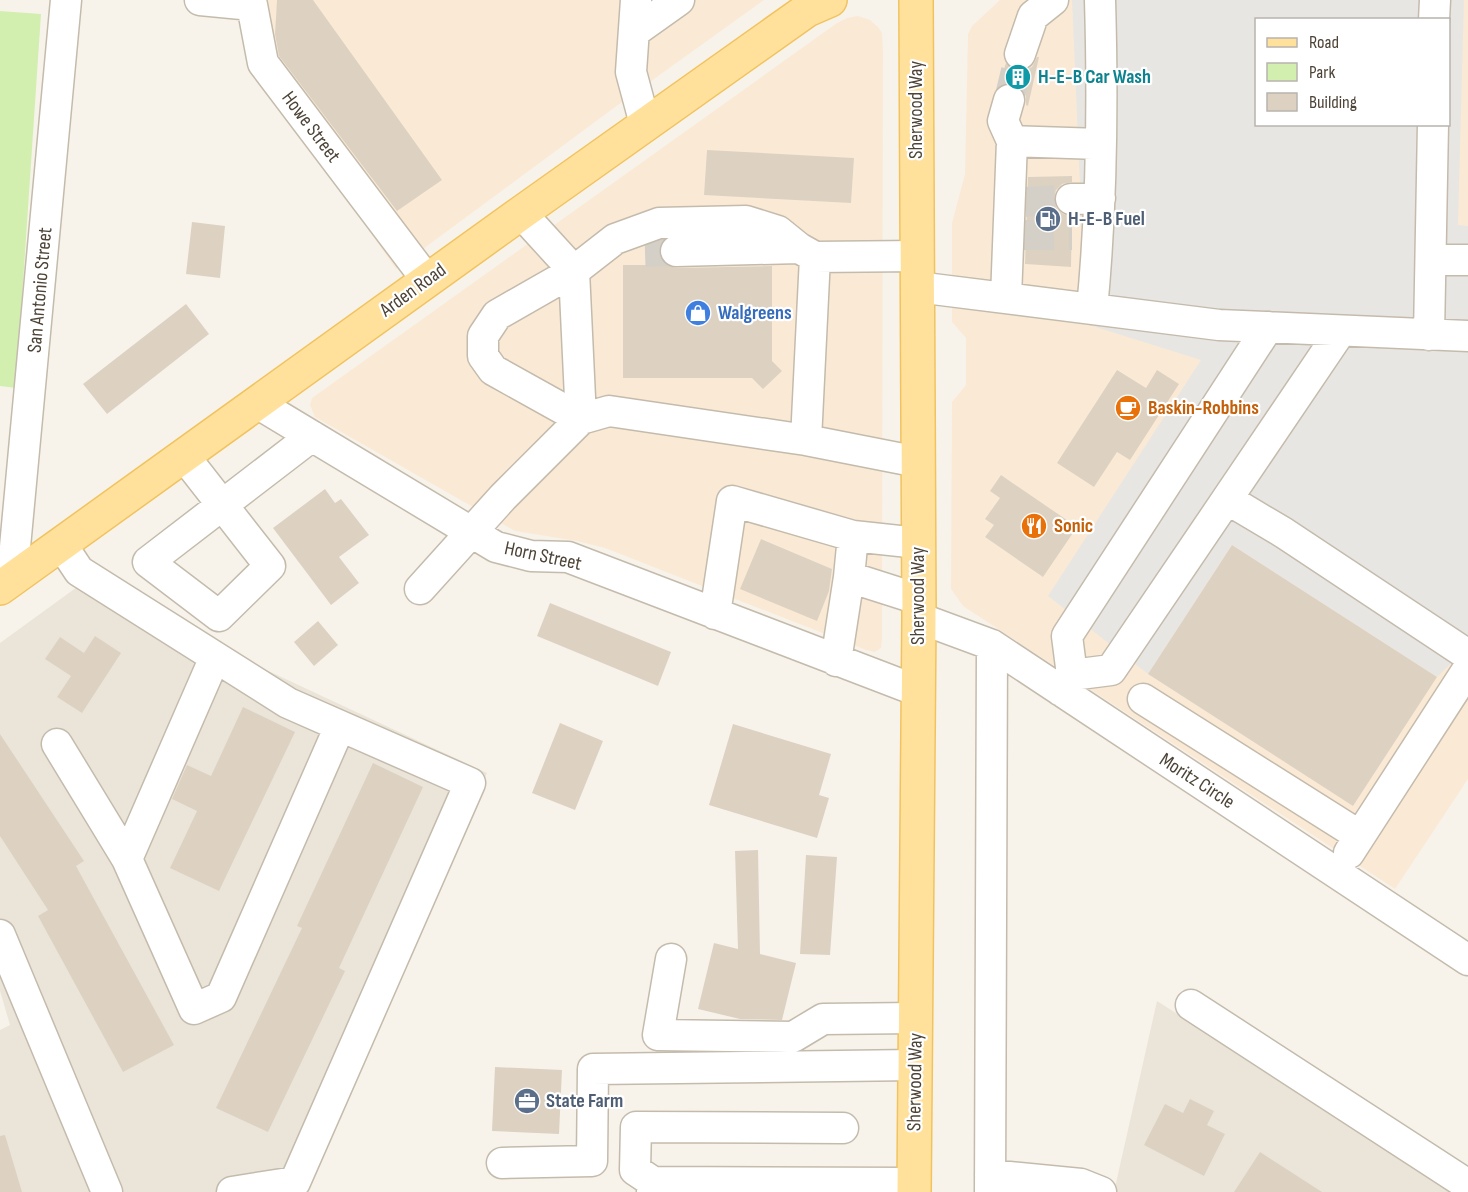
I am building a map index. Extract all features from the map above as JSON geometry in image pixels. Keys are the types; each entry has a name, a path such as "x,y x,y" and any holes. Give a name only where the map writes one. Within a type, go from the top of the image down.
{"main road":[{"name":"Arden Road","path":"6,584 645,124 807,10 830,0"},
{"name":"Sherwood Way","path":"914,1188 918,691 916,0"}],"street":[{"name":"San Antonio Street","path":"6,584 12,459 66,0"},
{"name":"Howe Street","path":"200,0 252,2 263,63 426,280"},
{"path":"636,0 631,72 645,124"},
{"path":"633,32 679,0"},
{"path":"1020,54 1033,16 1053,0"},
{"path":"1092,309 1085,235 1086,199 1100,144 1102,84 1100,0"},
{"path":"1434,18 1435,0"},
{"path":"1006,298 1016,235 1017,202 1012,141 1003,121 1008,100"},
{"path":"1430,335 1433,126"},
{"path":"1012,141 1100,144"},
{"path":"521,213 574,271 580,419"},
{"path":"580,419 493,370 483,356 483,336 496,315 574,271 615,239 659,223 747,221 778,231 807,253"},
{"path":"600,251 645,252"},
{"path":"676,251 807,253 917,271 1006,298 1219,325 1468,336"},
{"path":"806,440 807,253"},
{"path":"1431,260 1468,260"},
{"path":"1268,327 1067,636 1067,683 1110,670 1340,332"},
{"name":"Horn Street","path":"257,403 496,547 531,556 568,557 918,691"},
{"path":"420,589 503,497 580,419 609,411 806,440 918,462"},
{"path":"184,456 223,506 312,436"},
{"path":"1227,499 1284,533 1468,655"},
{"path":"715,614 732,501 853,536 918,543"},
{"path":"836,661 853,536"},
{"path":"61,544 79,571 288,703 470,783 295,1182 232,1192"},
{"name":"Moritz Circle","path":"849,577 918,608 1067,683 1336,873 1468,960"},
{"path":"992,645 990,1184 1081,1185 1101,1192"},
{"path":"127,859 215,657"},
{"path":"1336,873 1468,669"},
{"path":"1143,699 1360,836"},
{"path":"57,744 127,859 194,1009 221,997 340,726"},
{"path":"0,935 107,1192"},
{"path":"671,959 658,1035 793,1037 823,1019 916,1018"},
{"path":"1191,1005 1468,1185"},
{"path":"502,1162 592,1161 593,1069 915,1065"},
{"path":"843,1128 636,1127 635,1170 652,1187 914,1188"}],"shaded area":[{"path":"259,0 764,0 396,269 255,68"},
{"path":"1000,0 1468,0 1468,779 1395,889 963,606 951,589 952,402 966,385 966,338 952,322 952,223 965,174 968,34 972,26"},
{"path":"1072,0 1464,0 1458,225 1468,226 1468,647 1437,677 1232,545 1148,674 1048,596 1201,360 1086,324"},
{"path":"858,16 870,20 878,27 882,33 883,51 881,648 875,652 866,650 605,548 515,531 315,417 310,405 312,398 837,23"},
{"path":"95,574 234,655 487,773 306,1192 0,1192 0,1030 10,1025 0,991 0,643"},
{"path":"1157,1001 1457,1192 1114,1192"}],"green space":[{"path":"0,11 41,14 16,388 0,386"}],"building":[{"path":"277,0 313,0 442,180 397,211 279,56 275,34"},
{"path":"1039,57 1028,106 1026,95 1021,88 1013,83 1005,83 998,87 1006,63 1014,70 1023,71 1032,67"},
{"path":"707,150 854,158 851,203 704,195"},
{"name":"H-E-B Fuel","path":"1072,176 1072,182 1062,184 1056,190 1054,199 1057,209 1063,214 1072,216 1071,267 1025,264 1028,177"},
{"path":"192,222 225,226 220,278 186,274"},
{"name":"Walgreens","path":"623,265 666,265 676,268 772,266 772,361 782,371 763,389 752,378 623,378"},
{"path":"186,304 209,334 107,414 83,384"},
{"name":"Baskin-Robbins","path":"1117,370 1146,388 1157,370 1179,384 1130,460 1117,452 1094,487 1057,463"},
{"name":"Sonic","path":"1001,475 1077,527 1043,577 985,537 994,525 985,519 1000,498 990,491"},
{"path":"325,489 335,503 341,499 369,535 339,557 359,583 331,605 273,528"},
{"path":"761,539 832,569 829,591 817,621 740,589"},
{"path":"1232,545 1437,677 1353,806 1148,674"},
{"path":"550,603 671,652 658,686 537,636"},
{"path":"318,621 338,645 314,666 294,642"},
{"path":"95,636 121,653 82,713 57,697 71,676 45,659 60,637 84,653"},
{"path":"243,707 295,732 219,891 170,868 197,811 172,799 187,765 211,776"},
{"path":"560,723 603,741 575,810 532,793"},
{"path":"733,724 831,754 819,795 829,798 817,838 709,805"},
{"path":"0,734 84,861 76,866 174,1045 123,1072 38,916 48,910 0,836"},
{"path":"373,763 423,787 339,968 345,971 268,1132 216,1108 302,928 297,926"},
{"path":"758,850 760,954 796,963 782,1020 740,1019 698,1009 714,943 738,949 735,851"},
{"path":"806,855 837,857 830,955 800,954"},
{"name":"State Farm","path":"495,1067 562,1070 559,1134 492,1131"},
{"path":"1190,1099 1214,1111 1207,1125 1225,1134 1204,1176 1144,1145 1165,1104 1183,1113"},
{"path":"5,1135 22,1192 0,1192 0,1136"},
{"path":"1260,1152 1322,1192 1234,1192"}],"tunnel":[{"path":"1009,100 1020,54"},
{"path":"1025,202 1071,199"},
{"path":"1024,235 1072,235"},
{"path":"645,252 676,251"}],"place":[{"name":"H-E-B Car Wash","path":"1018,77"},
{"name":"H-E-B Fuel","path":"1048,219"},
{"name":"Walgreens","path":"698,313"},
{"name":"Baskin-Robbins","path":"1128,408"},
{"name":"Sonic","path":"1034,526"},
{"name":"State Farm","path":"527,1101"}]}
